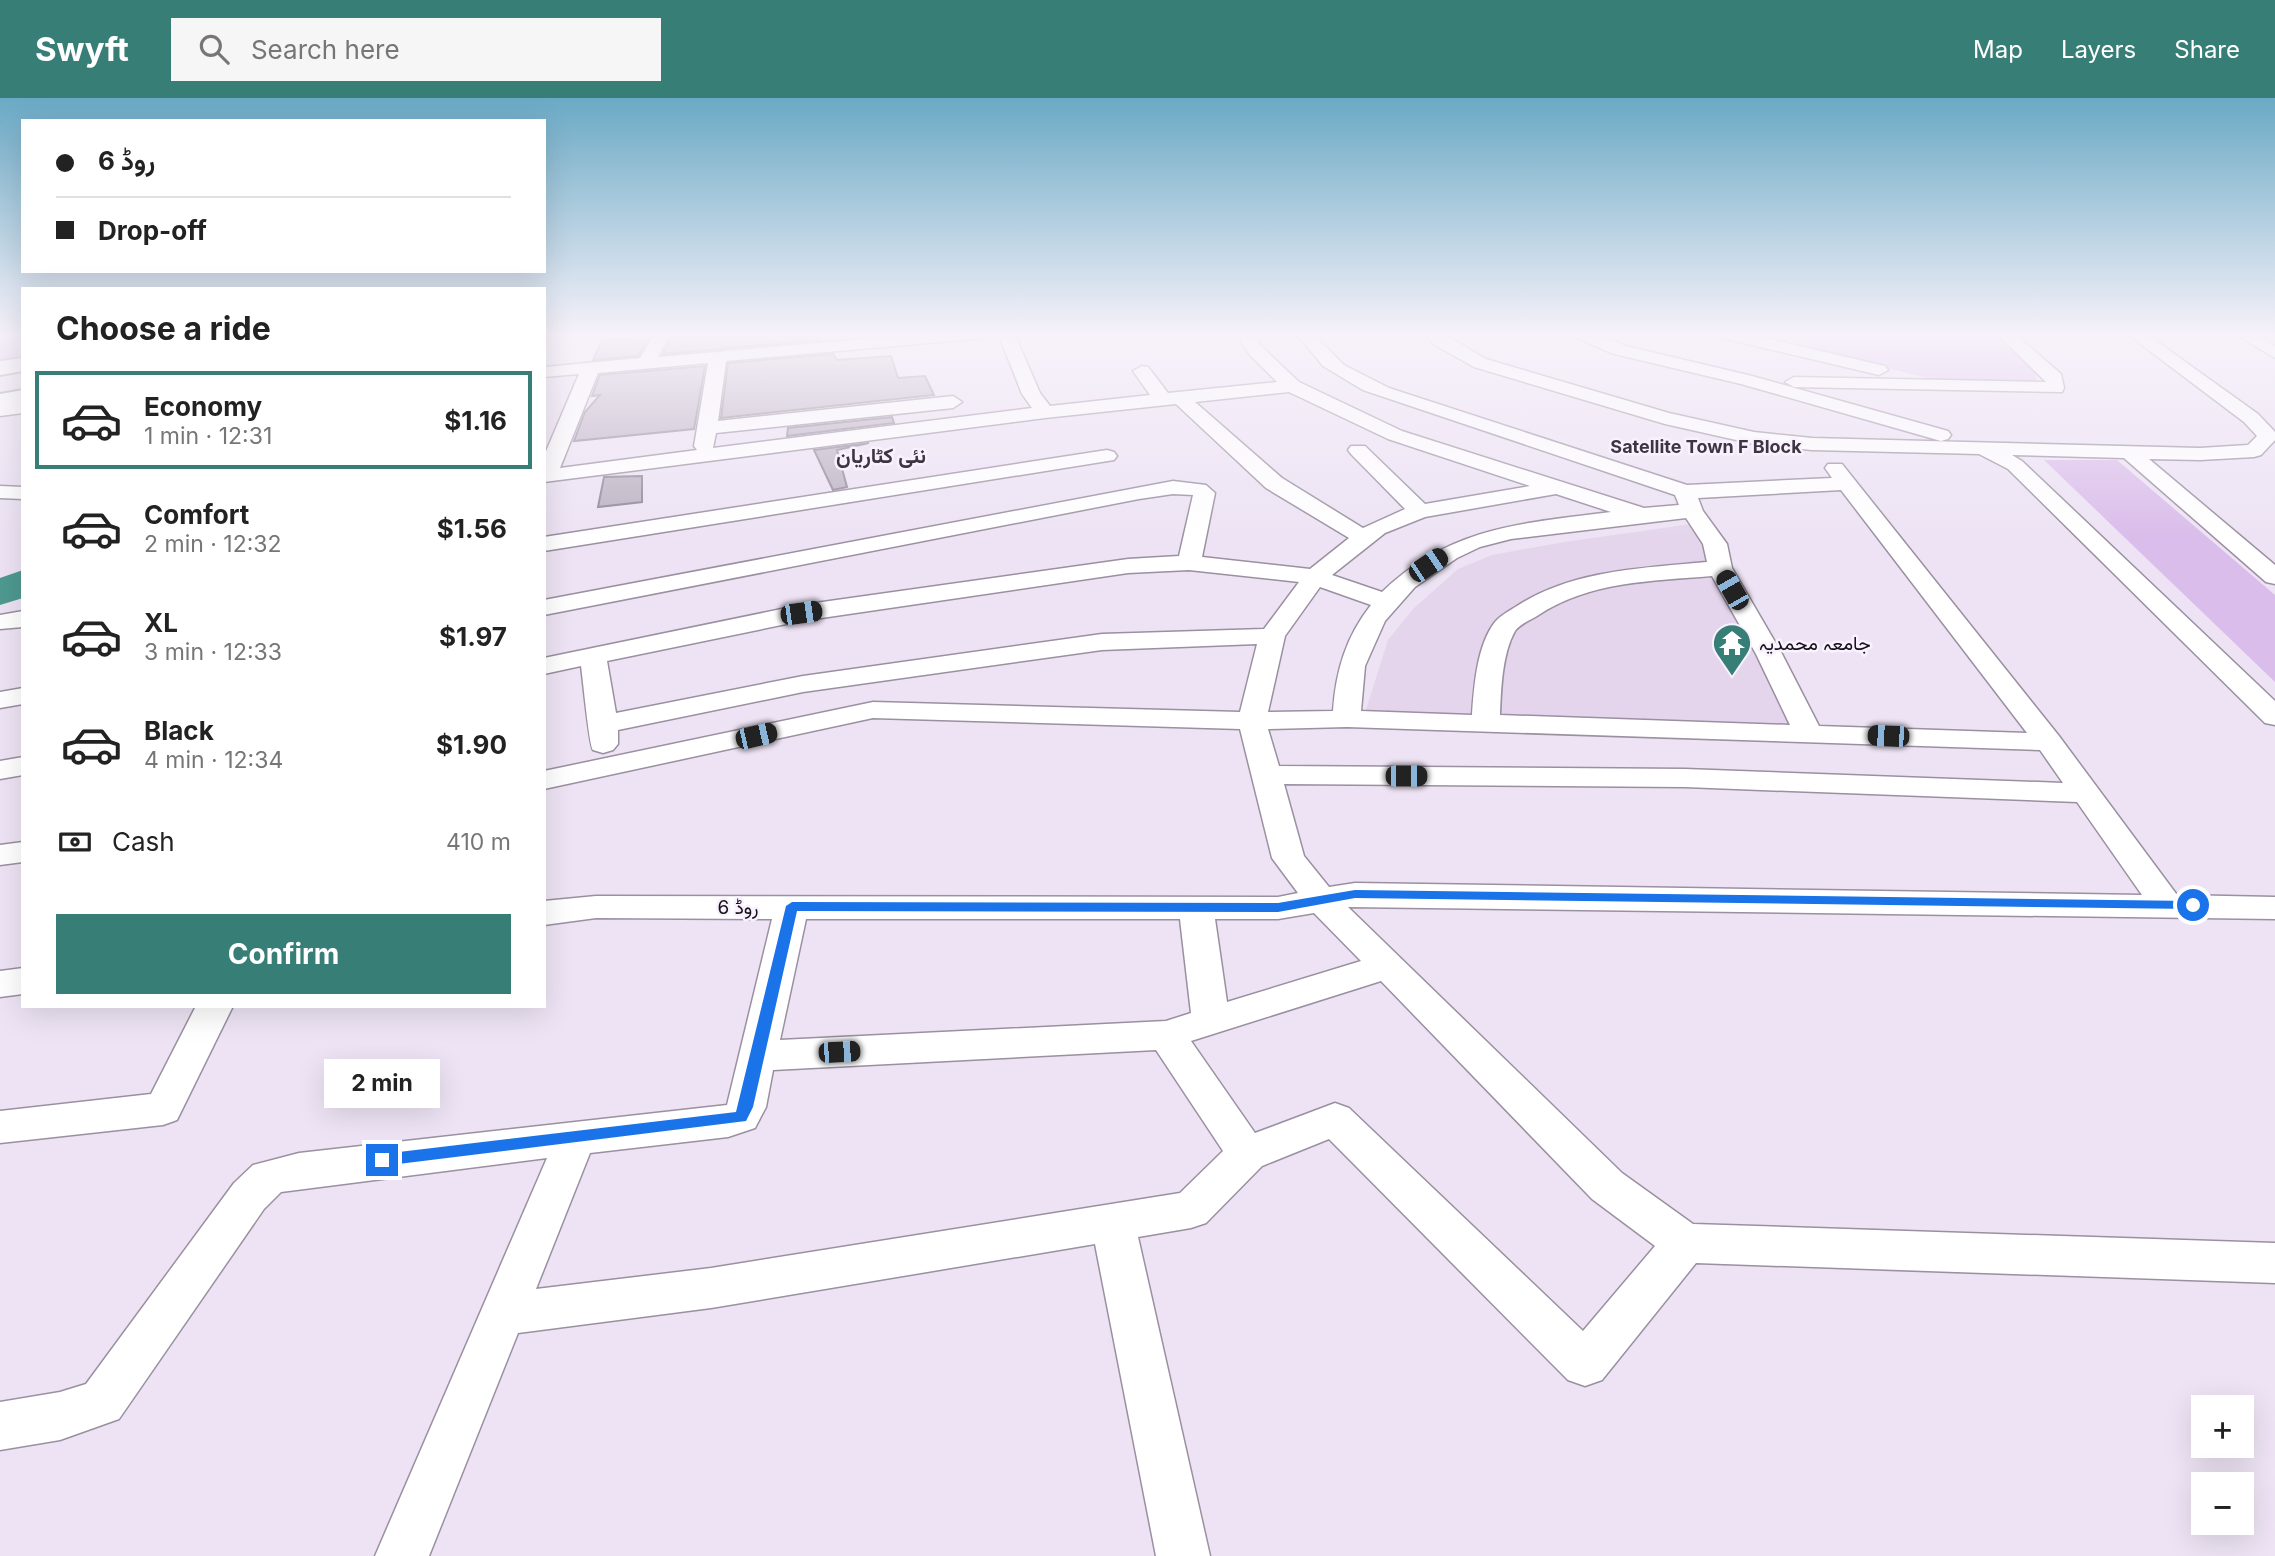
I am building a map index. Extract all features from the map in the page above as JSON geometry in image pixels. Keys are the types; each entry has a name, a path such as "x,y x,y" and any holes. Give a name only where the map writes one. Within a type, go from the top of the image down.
{"street":[{"path":"577,401 546,476 1145,401"},
{"path":"702,456 712,401"},
{"path":"708,428 967,401"},
{"path":"1031,401 1045,412"},
{"path":"1175,401 1274,483 1363,537"},
{"path":"1324,401 1395,435 1639,514"},
{"path":"1408,401 1689,501 1715,544 1720,568 1769,654 1808,733"},
{"path":"1608,401 1665,418 1754,438 1812,444 2130,453 2200,454 2254,451 2268,436 2251,418 2228,401"},
{"path":"1819,401 1979,447 2015,465 2275,717"},
{"path":"0,411 21,407"},
{"path":"1069,410 1139,493"},
{"path":"2251,418 2275,420"},
{"path":"1812,444 1848,483 2049,742 2166,904"},
{"path":"1358,450 1420,511"},
{"path":"2130,453 2275,577"},
{"path":"546,544 1107,456"},
{"path":"1347,719 1352,666 1370,625 1386,602 1409,578 1447,553 1495,536 1639,514 1689,501 1709,492 1848,483"},
{"path":"546,608 1139,493 1199,488 1204,493 1189,563"},
{"path":"1554,488 1420,511 1377,528 1315,577 1272,636 1252,721 1287,858 1321,900 1607,1186 1685,1243 2275,1263"},
{"path":"546,666 801,613 1128,566 1189,563 1315,577 1386,602"},
{"path":"1486,724 1485,695 1503,627 1523,612 1556,593 1618,578 1720,568"},
{"path":"604,724 803,684 1102,642 1272,636"},
{"path":"593,656 604,724 601,768"},
{"path":"0,700 21,696"},
{"path":"546,780 873,710 1252,721 1347,719 2049,742"},
{"path":"0,770 21,766"},
{"path":"1266,775 1685,778 2086,793"},
{"path":"0,855 21,852"},
{"name":"روڈ 6","path":"546,913 596,907 1278,908 1355,894 2166,904 2275,908"},
{"path":"0,1426 60,1416 102,1402 249,1196 268,1177 299,1170 741,1117 746,1107 792,906"},
{"path":"1196,908 1211,1021"},
{"path":"757,1056 1166,1035 1388,966"},
{"path":"0,984 21,981"},
{"path":"0,1127 163,1109 214,1008"},
{"path":"1166,1035 1247,1154"},
{"path":"502,1314 711,1288 1191,1210 1247,1154 1335,1119 1585,1364 1685,1243"},
{"path":"402,1556 576,1138"},
{"path":"1113,1224 1183,1556"}],"shaded area":[{"path":"2044,460 2117,460 2275,595 2275,682"},
{"path":"1699,523 1799,729 1364,716 1388,640 1413,609 1458,569 1492,555"}],"building":[{"path":"595,401 699,401 694,429 574,441 585,412"},
{"path":"723,401 878,401 721,418"},
{"path":"892,417 894,423 787,436 788,428"},
{"path":"869,443 837,450 847,487 833,490 814,450"},
{"path":"642,476 642,502 598,507 604,477"}],"waterway":[{"path":"0,593 21,583"}],"place":[{"name":"جامعہ محمدیہ","path":"1732,677"}],"district":[{"name":"Satellite Town F Block","path":"1706,446"},
{"name":"نئی کٹاریان","path":"881,455"}],"route":[{"path":"382,1160 728,1121 741,1117 746,1107 792,906 1278,908 1355,894 2193,905"}]}
